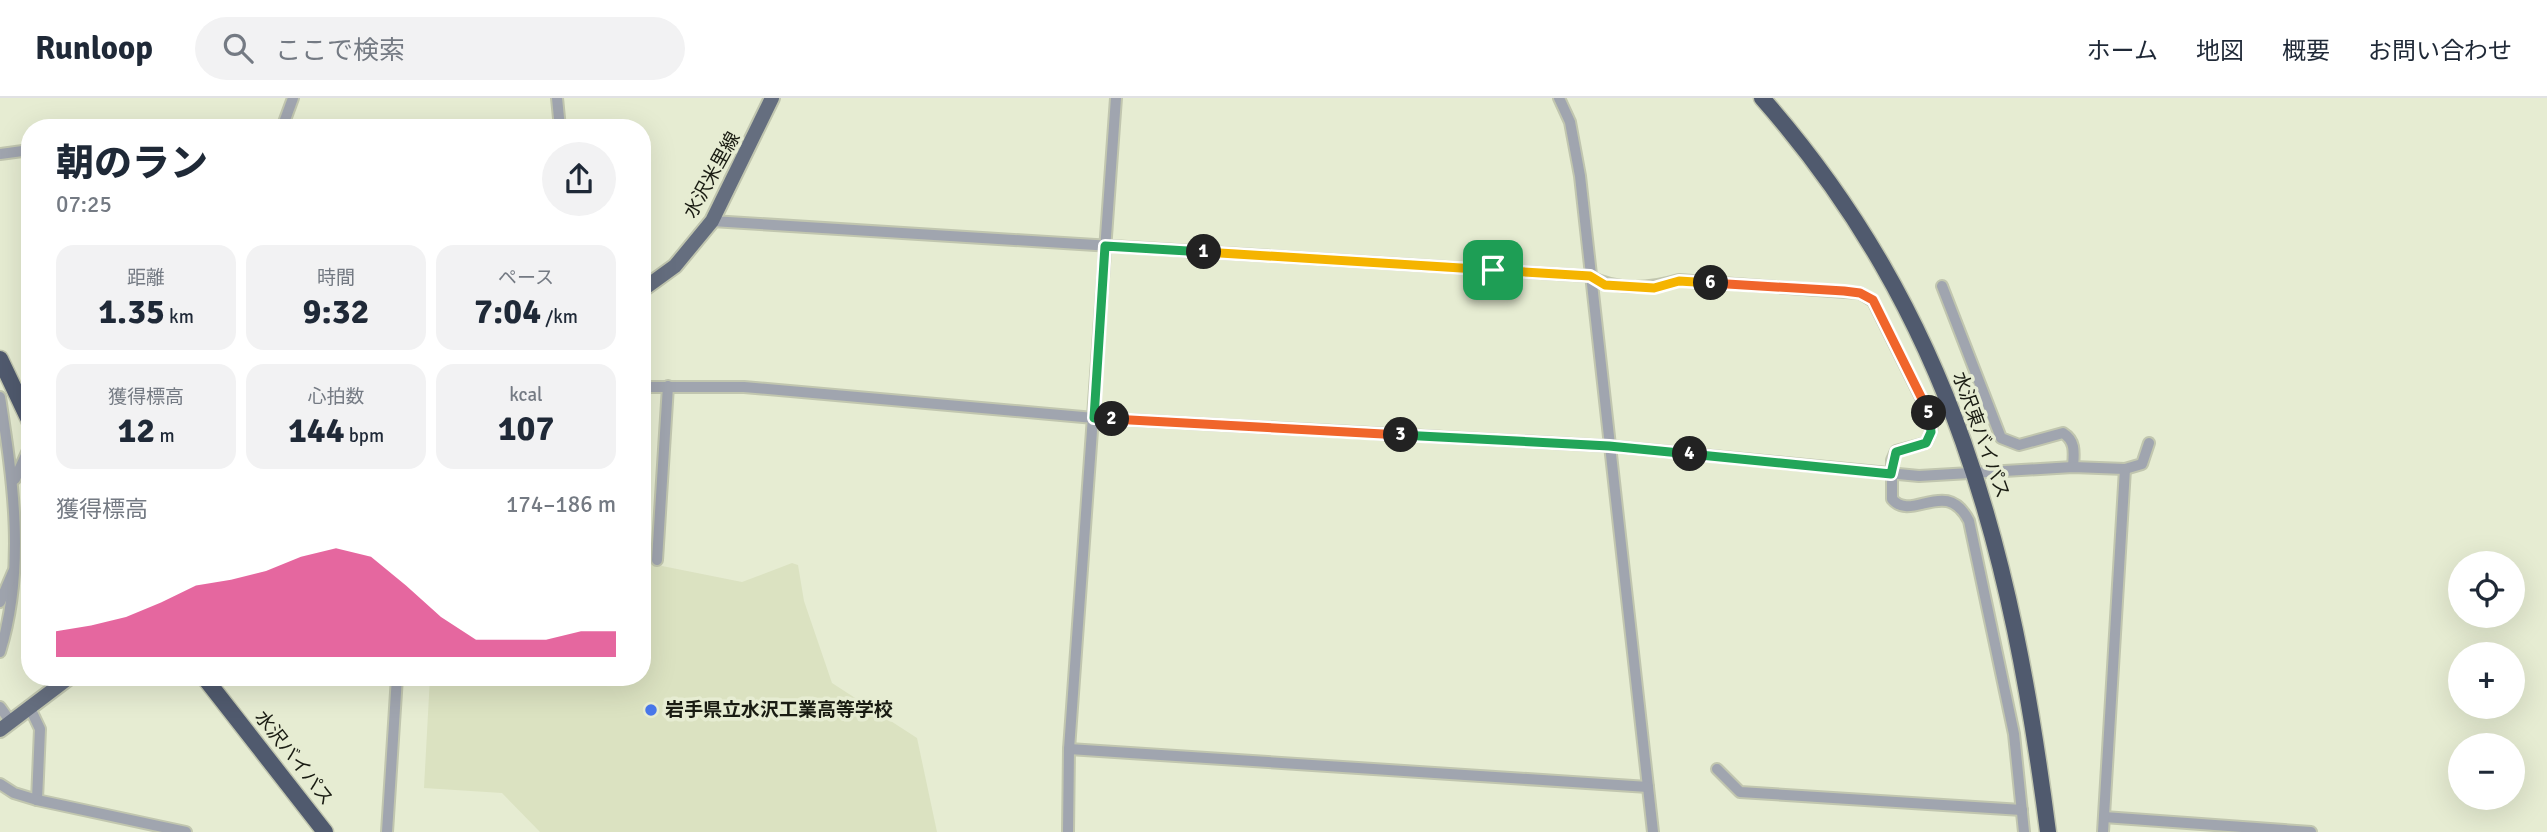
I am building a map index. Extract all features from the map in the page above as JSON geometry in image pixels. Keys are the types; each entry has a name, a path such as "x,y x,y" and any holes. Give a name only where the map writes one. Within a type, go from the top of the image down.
{"highway":[{"name":"水沢東バイパス","path":"1762,98 1812,159 1880,261 1937,373 1976,472 2020,645 2048,832"},
{"path":"0,359 21,401"},
{"name":"水沢バイパス","path":"211,686 325,832"}],"main road":[{"name":"水沢米里線","path":"651,283 675,266 712,221 772,98"},
{"path":"5,725 57,686"}],"street":[{"path":"285,119 293,98"},
{"path":"557,98 559,119"},
{"path":"1069,832 1069,749 1116,98"},
{"path":"1559,98 1570,122 1580,176 1653,832"},
{"path":"0,154 21,151"},
{"path":"712,221 1590,276 1605,285 1654,288 1679,281 1860,293 1873,300 1931,420 1931,432 1926,443 1896,452 1890,496 1897,504 1949,500 1962,509 1969,521 2014,734 2024,832"},
{"path":"1941,286 2001,438 2019,445 2063,433 2070,438 2074,446 2073,467"},
{"path":"657,560 668,386"},
{"path":"651,387 744,387 1094,418 1609,446 1891,474 2073,467 2125,469 2142,464 2149,443"},
{"path":"0,397 13,488 16,567 10,620 0,652"},
{"path":"13,488 21,462"},
{"path":"2103,832 2125,469"},
{"path":"0,603 16,567"},
{"path":"387,832 396,686"},
{"path":"29,706 40,729 37,800"},
{"path":"0,707 5,725"},
{"path":"1069,749 1648,786"},
{"path":"1717,769 1740,792 2022,810"},
{"path":"0,784 14,793 37,800 186,832"},
{"path":"2104,817 2311,832"}],"shaded area":[{"name":"岩手県立水沢工業高等学校","path":"792,563 798,565 804,601 832,683 917,738 937,832 540,832 502,793 424,788 430,686 651,686 651,564 742,582"}],"place":[{"name":"岩手県立水沢工業高等学校","path":"651,710"}],"route":[{"path":"1105,246 1493,270 1590,276 1605,285 1654,288 1679,281 1860,293 1873,300 1927,406 1931,432 1926,443 1914,449 1896,452 1892,460 1891,474 1609,446 1094,418 1105,246"}]}
